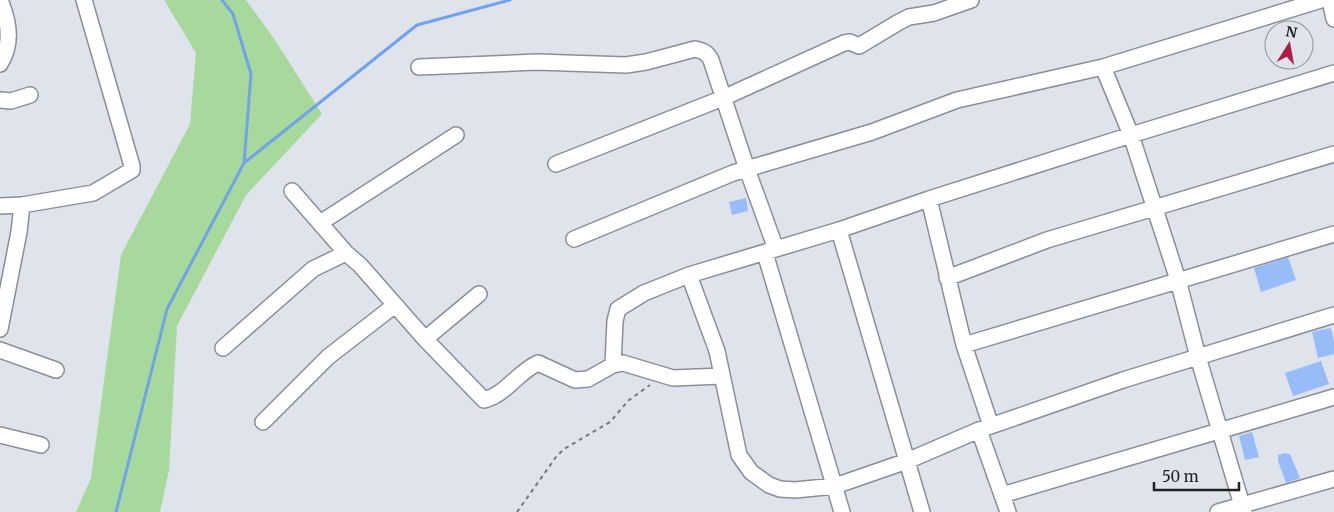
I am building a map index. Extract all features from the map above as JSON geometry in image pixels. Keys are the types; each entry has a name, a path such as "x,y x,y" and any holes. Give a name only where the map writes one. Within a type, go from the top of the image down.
{"street":[{"path":"0,0 7,15 9,42 0,64"},
{"path":"0,206 22,205 93,194 132,170 84,0"},
{"path":"556,164 723,98 844,42 850,42 858,46 909,17 934,13 971,0"},
{"path":"574,239 733,173 872,132 957,100 1103,67 1321,0"},
{"path":"1330,0 1334,19"},
{"path":"418,67 537,62 626,65 646,62 695,49 707,54 747,169 842,512"},
{"path":"1103,67 1131,135 1178,280 1198,357 1243,509"},
{"path":"613,365 615,321 618,309 644,293 688,275 839,230 929,199 1334,73"},
{"path":"0,100 11,101 30,95"},
{"path":"320,223 456,135"},
{"path":"947,278 1047,240 1334,154"},
{"path":"292,191 346,253 360,265 425,338 484,400 492,398 538,363 575,380 588,379 613,365 624,363 674,378 722,376"},
{"path":"929,199 947,278 1002,495 1008,512"},
{"path":"0,329 19,232 22,205"},
{"path":"839,230 922,512"},
{"path":"964,345 1334,234"},
{"path":"223,348 313,269 346,253"},
{"path":"688,275 717,351 740,455 751,472 769,486 795,490 835,486 907,461 985,428 1123,380 1334,315"},
{"path":"425,338 479,294"},
{"path":"263,422 328,357 395,305"},
{"path":"0,350 56,370"},
{"path":"1002,495 1334,397"},
{"path":"0,435 42,445"},
{"path":"1218,512 1243,509 1334,479"}],"path":[{"path":"517,512 556,457 564,449 610,422 629,400 650,385"}],"green space":[{"path":"164,0 246,0 273,37 322,114 246,195 177,326 169,470 160,512 76,512 91,478 121,255 190,124 196,53"}],"building":[{"path":"746,198 748,211 732,215 729,202"},
{"path":"1288,257 1296,280 1261,292 1254,268"},
{"path":"1331,328 1334,354 1318,358 1312,332"},
{"path":"1321,361 1329,384 1293,396 1285,373"},
{"path":"1252,432 1259,457 1245,460 1239,436"},
{"path":"1290,454 1300,478 1286,483 1278,461 1278,455"}],"waterway":[{"path":"222,0 233,14 251,74 244,163"},
{"path":"116,512 167,309 244,163 417,25 510,0"}]}
